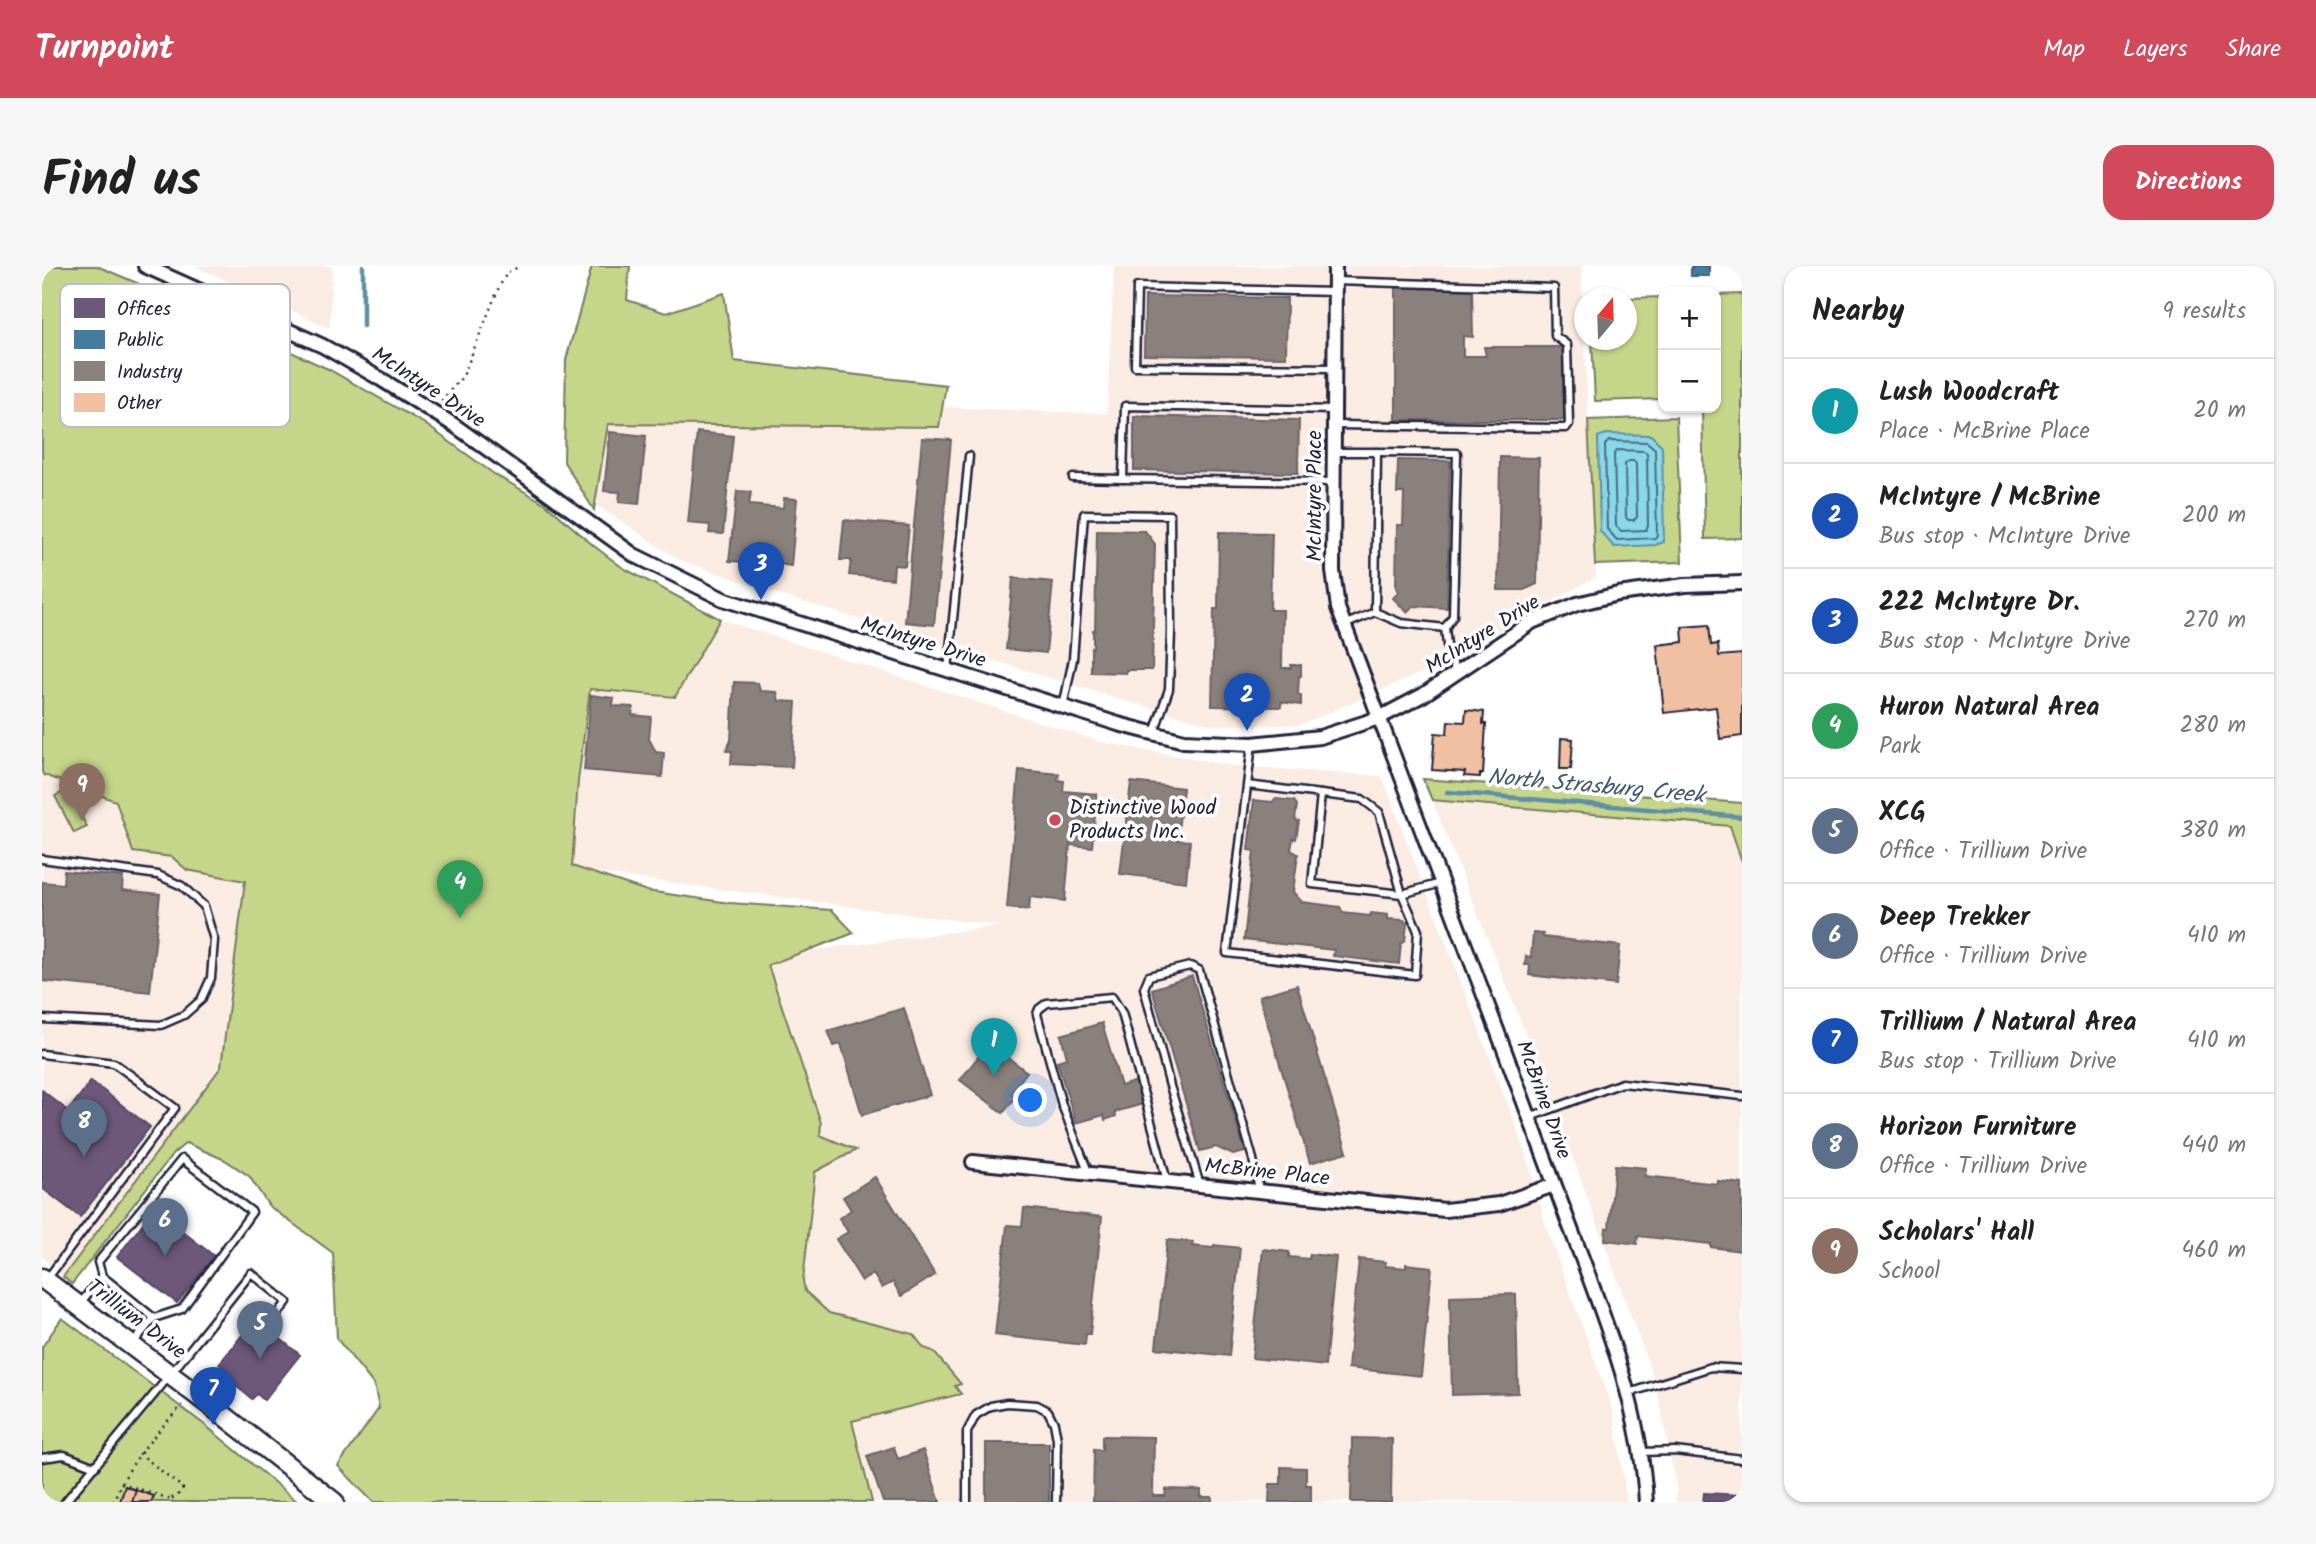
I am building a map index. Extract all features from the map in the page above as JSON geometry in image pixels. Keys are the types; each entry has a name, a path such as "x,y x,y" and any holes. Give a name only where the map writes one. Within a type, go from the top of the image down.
{"street":[{"name":"McIntyre Drive","path":"145,266 185,284"},
{"name":"McIntyre Place","path":"1335,266 1333,570 1338,608 1379,718"},
{"name":"McIntyre Drive","path":"290,331 323,346 432,412 634,555 723,599 1063,708 1184,741 1252,744 1320,737 1379,718 1423,695 1532,622 1577,604 1618,594 1685,585 1742,583"},
{"name":"McBrine Drive","path":"1379,718 1530,1117 1629,1393 1644,1466 1646,1502"},
{"name":"McBrine Place","path":"973,1162 1445,1210 1499,1204 1554,1185"},
{"name":"Trillium Drive","path":"44,1279 334,1502"}],"lane":[{"path":"1334,425 1566,428 1569,424 1567,345 1555,336 1554,288 1137,287 1135,366 1335,368"},
{"path":"1122,479 1125,406 1334,410"},
{"path":"1334,452 1457,453 1453,617 1445,628 1456,673"},
{"path":"1375,612 1377,452"},
{"path":"948,671 969,457"},
{"path":"1073,478 1334,482"},
{"path":"1063,708 1073,659 1084,514 1170,515 1169,689 1154,733"},
{"path":"1344,625 1375,612 1401,622 1445,628"},
{"path":"1247,785 1362,799 1379,812 1402,894 1418,931 1415,975 1227,953 1247,785 1252,744"},
{"path":"1321,794 1312,884 1402,894 1441,883"},
{"path":"42,859 158,875 182,886 204,906 214,940 211,978 201,1000 184,1015 161,1026 42,1018"},
{"path":"1200,1185 1144,988 1149,976 1190,965 1199,970 1253,1159 1259,1191"},
{"path":"1090,1174 1062,1105 1037,1014 1047,1003 1112,997 1122,1013 1167,1182"},
{"path":"42,1054 114,1063 175,1108 44,1279"},
{"path":"1530,1117 1622,1083 1742,1096"},
{"path":"132,1345 154,1318 182,1309 252,1212 183,1159 98,1262 102,1276 154,1318"},
{"path":"65,1502 171,1375 251,1273 287,1302 270,1324"},
{"path":"79,1306 102,1276"},
{"path":"1629,1393 1711,1367 1742,1368"},
{"path":"967,1502 967,1432 976,1415 990,1406 1007,1403 1037,1405 1048,1411 1054,1423 1057,1439 1056,1502"},
{"path":"1641,1452 1675,1451 1742,1459"},
{"path":"42,1458 64,1455 95,1467"}],"path":[{"path":"432,412 463,376 507,272 520,266"},
{"path":"113,1502 139,1453 182,1405"},
{"path":"121,1483 170,1501 183,1488 139,1453"}],"shaded area":[{"path":"195,266 332,266 330,328 290,310 290,284 234,284"},
{"path":"1114,266 1581,266 1582,287 1574,287 1574,350 1585,350 1596,577 1421,673 1300,725 1212,725 774,593 680,560 581,495 596,392 1107,414"},
{"path":"720,619 1101,742 1233,766 1382,776 1524,1147 1548,1232 1614,1413 1627,1502 872,1502 847,1417 961,1385 799,1308 765,956 1000,926 566,869 590,688 675,697"},
{"path":"42,772 116,801 133,852 173,857 187,870 245,881 221,1067 63,1277 42,1257"},
{"path":"1432,800 1730,826 1742,862 1742,1502 1676,1502 1676,1486 1656,1385 1549,1092"}],"green space":[{"path":"42,266 97,266 139,284 60,284 60,427 290,427 290,352 328,369 425,424 494,474 546,504 623,568 720,619 675,697 590,689 578,781 572,866 647,891 730,903 832,910 854,933 768,965 821,1123 820,1135 856,1150 815,1172 803,1281 805,1291 829,1313 913,1334 924,1348 933,1351 961,1384 955,1386 961,1394 852,1421 872,1502 373,1502 338,1466 379,1408 374,1385 337,1339 333,1253 269,1206 249,1176 225,1160 186,1143 173,1154 72,1284 63,1277 221,1067 245,881 187,870 172,857 133,852 116,801 42,772"},
{"path":"592,266 630,266 627,300 666,313 724,293 734,361 946,385 939,427 608,424 594,510 564,462 566,360"},
{"path":"1742,294 1742,538 1705,539 1702,413 1721,413 1721,295"},
{"path":"1658,297 1658,399 1595,401 1592,350 1637,350 1637,298"},
{"path":"1676,417 1682,562 1595,565 1588,420"},
{"path":"1423,779 1742,803 1742,862 1730,826 1432,800"},
{"path":"68,790 87,827 74,833 55,796"},
{"path":"62,1318 205,1425 298,1502 42,1502 42,1347"}],"water":[{"path":"1606,434 1651,435 1662,446 1664,542 1614,547 1600,531 1598,437"}],"building: Offices":[{"path":"91,1081 150,1127 80,1217 42,1188 42,1090 68,1111"},
{"path":"154,1209 214,1256 177,1303 117,1257"},
{"path":"261,1323 300,1355 264,1400 257,1394 252,1399 221,1374 225,1369 219,1364 250,1325 256,1330"},
{"path":"1704,1493 1742,1495 1742,1502 1703,1502"}],"building: Public":[{"path":"1709,266 1709,276 1691,276 1691,267"}],"building: Industry":[{"path":"1396,287 1472,287 1473,337 1463,336 1463,356 1486,356 1484,347 1563,347 1564,420 1396,420"},
{"path":"1145,296 1287,298 1286,357 1144,355"},
{"path":"1134,416 1299,420 1298,473 1134,470"},
{"path":"610,432 646,436 639,504 619,502 620,492 604,491"},
{"path":"697,432 733,436 723,534 709,533 710,525 688,523"},
{"path":"922,438 951,440 934,625 905,622"},
{"path":"1500,457 1539,458 1537,584 1524,590 1498,590"},
{"path":"1398,460 1450,461 1447,608 1413,606 1407,612 1393,598 1399,592 1396,588 1397,525 1403,525 1404,493 1397,493"},
{"path":"737,491 751,492 749,505 783,508 784,498 797,499 791,566 756,560 729,561"},
{"path":"844,520 909,526 905,566 894,565 893,579 849,575 851,560 840,560"},
{"path":"1097,530 1145,531 1155,544 1152,670 1126,670 1126,673 1091,672 1091,647 1093,648 1093,630 1095,631"},
{"path":"1219,532 1272,533 1270,610 1283,610 1282,668 1301,665 1298,695 1301,695 1301,705 1281,702 1281,707 1212,706"},
{"path":"1013,578 1053,582 1046,653 1006,649"},
{"path":"734,682 758,683 760,691 777,692 779,701 796,702 792,767 731,764 732,751 726,751 731,740"},
{"path":"591,695 614,698 613,706 633,707 632,715 651,717 649,739 656,752 664,753 662,777 584,770"},
{"name":"Distinctive Wood Products Inc.","path":"1019,770 1059,774 1058,780 1064,781 1063,791 1097,794 1092,847 1070,845 1065,901 1030,897 1029,910 1007,908"},
{"path":"1131,782 1183,788 1177,840 1190,841 1186,882 1120,874"},
{"path":"1276,799 1294,801 1297,805 1295,820 1299,821 1291,850 1298,854 1293,892 1302,902 1340,907 1343,913 1370,916 1371,913 1388,915 1388,919 1404,920 1407,924 1399,964 1333,956 1334,950 1244,940 1254,851 1248,850 1254,800 1272,802"},
{"path":"64,871 123,877 122,890 160,894 150,992 42,981 42,882 63,884"},
{"path":"1533,933 1543,934 1543,937 1620,946 1616,985 1529,975 1530,965 1525,965 1526,956 1531,957"},
{"path":"1192,976 1245,1152 1233,1155 1216,1147 1200,1151 1152,989"},
{"path":"1297,985 1347,1152 1310,1163 1259,996"},
{"path":"904,1008 930,1095 862,1115 841,1044 834,1046 828,1031"},
{"path":"1102,1023 1121,1086 1137,1081 1143,1104 1115,1112 1116,1116 1105,1120 1104,1115 1076,1123 1057,1061 1067,1058 1061,1035"},
{"path":"989,1043 1027,1072 1011,1093 1016,1097 1003,1113 960,1080"},
{"path":"1615,1165 1646,1168 1645,1176 1742,1184 1742,1251 1711,1247 1711,1244 1638,1236 1637,1244 1605,1240 1606,1228 1609,1228"},
{"path":"875,1177 935,1275 901,1296 893,1282 882,1288 873,1274 862,1281 836,1239 848,1232 839,1218 851,1210 843,1197"},
{"path":"1024,1208 1102,1217 1090,1334 1086,1334 1085,1345 995,1335 1007,1225 1022,1226"},
{"path":"1167,1240 1193,1242 1192,1246 1240,1248 1229,1356 1156,1348"},
{"path":"1263,1249 1289,1252 1289,1257 1309,1259 1310,1254 1336,1257 1325,1366 1252,1358"},
{"path":"1359,1259 1386,1262 1385,1266 1406,1268 1406,1264 1432,1267 1421,1376 1348,1368"},
{"path":"1516,1294 1518,1393 1452,1395 1450,1296"},
{"path":"1102,1436 1154,1437 1153,1496 1165,1496 1166,1489 1201,1490 1201,1497 1212,1497 1212,1502 1093,1502 1094,1449 1102,1450"},
{"path":"1352,1438 1392,1439 1391,1502 1351,1502"},
{"path":"986,1443 1049,1443 1049,1502 986,1502"},
{"path":"894,1447 898,1459 923,1450 940,1502 883,1502 867,1456"},
{"path":"1281,1467 1306,1468 1306,1485 1311,1485 1311,1502 1269,1502 1270,1484 1281,1484"}],"building: Other":[{"path":"1709,625 1711,645 1718,644 1719,656 1742,654 1742,736 1720,739 1716,707 1664,713 1657,645 1683,642 1682,627"},
{"path":"1466,710 1484,712 1483,724 1486,724 1483,774 1480,774 1480,777 1464,776 1465,772 1432,770 1435,733 1447,734 1448,721 1465,722"},
{"path":"1561,738 1573,739 1571,769 1560,769"},
{"path":"125,1486 136,1490 132,1502 120,1502"},
{"path":"136,1490 154,1496 151,1502 132,1502"}],"waterway":[{"path":"363,266 363,326"},
{"name":"North Strasburg Creek","path":"1447,792 1742,817"}],"place":[{"name":"222 McIntyre Dr.","path":"761,600"},
{"name":"McIntyre / McBrine","path":"1247,731"},
{"name":"Distinctive Wood Products Inc.","path":"1055,820"},
{"name":"Scholars' Hall","path":"82,821"},
{"name":"Huron Natural Area","path":"460,918"},
{"name":"Lush Woodcraft","path":"994,1076"},
{"name":"Horizon Furniture","path":"84,1157"},
{"name":"Deep Trekker","path":"165,1256"},
{"name":"XCG","path":"260,1359"},
{"name":"Trillium / Natural Area","path":"213,1425"}]}
